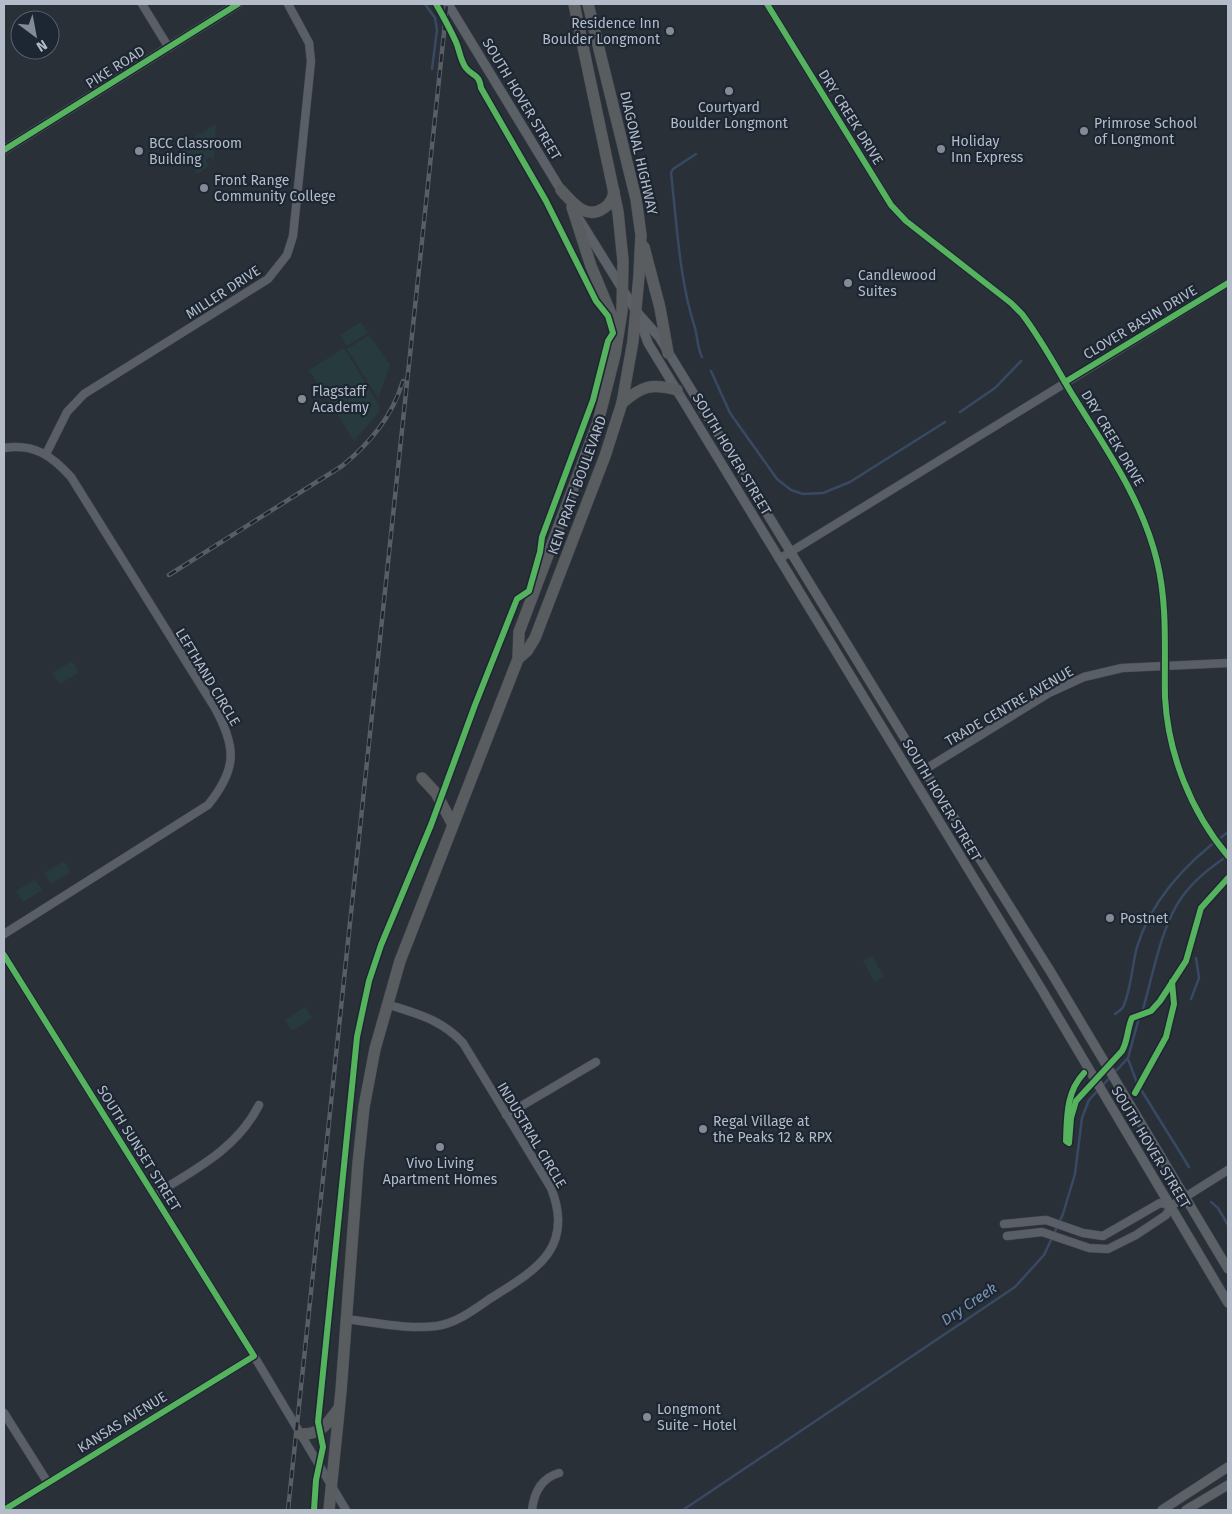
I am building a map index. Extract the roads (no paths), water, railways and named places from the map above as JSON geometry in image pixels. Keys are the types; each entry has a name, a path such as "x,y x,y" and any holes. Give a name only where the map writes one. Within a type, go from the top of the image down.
{"highway":[{"path":"574,4 614,187 621,233 623,290"},
{"name":"DIAGONAL HIGHWAY","path":"588,4 628,161 640,235 636,311"},
{"path":"561,190 575,206 584,211 594,212 601,210 611,202 614,187"},
{"path":"572,208 591,266 611,314 615,332 615,355"},
{"path":"640,235 660,308 668,353"},
{"name":"KEN PRATT BOULEVARD","path":"329,1510 364,1107 374,1049 386,1004 452,823 518,659 519,632 590,445 615,355 623,290"},
{"name":"KEN PRATT BOULEVARD","path":"518,659 527,651 535,638 605,456 622,404 636,311"},
{"path":"622,404 639,390 651,386 677,390"},
{"path":"422,778 436,793 452,823"},
{"path":"301,1434 320,1431 339,1408"}],"main road":[{"name":"PIKE ROAD","path":"4,150 238,4"},
{"name":"SOUTH HOVER STREET","path":"448,4 636,311 659,337 1115,1078 1228,1268"},
{"name":"SOUTH HOVER STREET","path":"636,311 648,343 1042,990 1228,1303"},
{"path":"912,778 924,770"},
{"path":"1162,1510 1228,1468"},
{"path":"1186,1510 1228,1485"}],"street":[{"path":"142,4 169,48"},
{"name":"MILLER DRIVE","path":"46,454 67,412 84,394 268,279 287,255 293,236 311,60 309,43 288,4"},
{"name":"DRY CREEK DRIVE","path":"767,4 896,211 1017,308 1065,382 1132,493 1150,535 1164,598 1167,720 1174,753 1194,804 1226,853"},
{"name":"CLOVER BASIN DRIVE","path":"779,559 1228,283"},
{"name":"LEFTHAND CIRCLE","path":"4,448 19,446 46,454 71,477 215,708 230,740 231,764 223,786 208,806 4,934"},
{"name":"TRADE CENTRE AVENUE","path":"924,770 1068,683 1091,674 1115,669 1228,663"},
{"name":"SOUTH SUNSET STREET","path":"4,954 254,1356 291,1419"},
{"name":"INDUSTRIAL CIRCLE","path":"345,1319 425,1327 450,1322 466,1315 534,1271 545,1259 557,1234 559,1218 557,1203 549,1185 463,1043 452,1031 438,1021 386,1004"},
{"path":"506,1115 596,1062"},
{"path":"154,1195 206,1163 231,1143 245,1128 259,1105"},
{"path":"1007,1236 1042,1232 1089,1248 1108,1249 1144,1230 1166,1215 1171,1206 1228,1170"},
{"path":"1004,1224 1046,1220 1102,1236 1160,1203 1171,1206"},
{"name":"KANSAS AVENUE","path":"4,1510 254,1356"},
{"name":"SOUTH SUNSET STREET","path":"270,1384 346,1510"},
{"path":"4,1413 48,1483"},
{"path":"532,1510 533,1498 540,1486 549,1476 559,1474"}],"waterway":[{"path":"425,4 435,18 437,30 432,69"},
{"path":"696,154 673,169 671,173 685,290 702,357"},
{"path":"960,412 995,388 1021,361"},
{"path":"711,371 730,413 777,479 791,490 803,494 823,493 850,482 945,422"},
{"path":"1115,1014 1126,1001 1137,947 1152,912 1173,882 1186,868 1228,832"},
{"name":"Dry Creek","path":"1143,1009 1163,936 1175,909 1182,897 1197,880 1227,856"},
{"path":"1191,999 1199,978 1196,958"},
{"name":"Dry Creek","path":"683,1510 1015,1287 1044,1255 1063,1214 1075,1174 1082,1118 1089,1100 1128,1058 1139,1018"},
{"path":"1128,1059 1137,1083"},
{"path":"1140,1088 1189,1167"},
{"path":"1211,1202 1218,1208 1228,1225"}],"railway":[{"path":"288,1510 447,4"},
{"path":"169,575 342,466 362,448 379,428 393,406 403,381"}],"place":[{"name":"Residence Inn Boulder Longmont","path":"670,31"},
{"name":"Courtyard Boulder Longmont","path":"729,91"},
{"name":"Primrose School of Longmont","path":"1084,131"},
{"name":"Holiday Inn Express","path":"941,149"},
{"name":"BCC Classroom Building","path":"139,151"},
{"name":"Front Range Community College","path":"204,188"},
{"name":"Candlewood Suites","path":"848,283"},
{"name":"Flagstaff Academy","path":"302,399"},
{"name":"Postnet","path":"1110,918"},
{"name":"Regal Village at the Peaks 12 & RPX","path":"703,1129"},
{"name":"Vivo Living Apartment Homes","path":"440,1147"},
{"name":"Longmont Suite - Hotel","path":"647,1417"}]}
